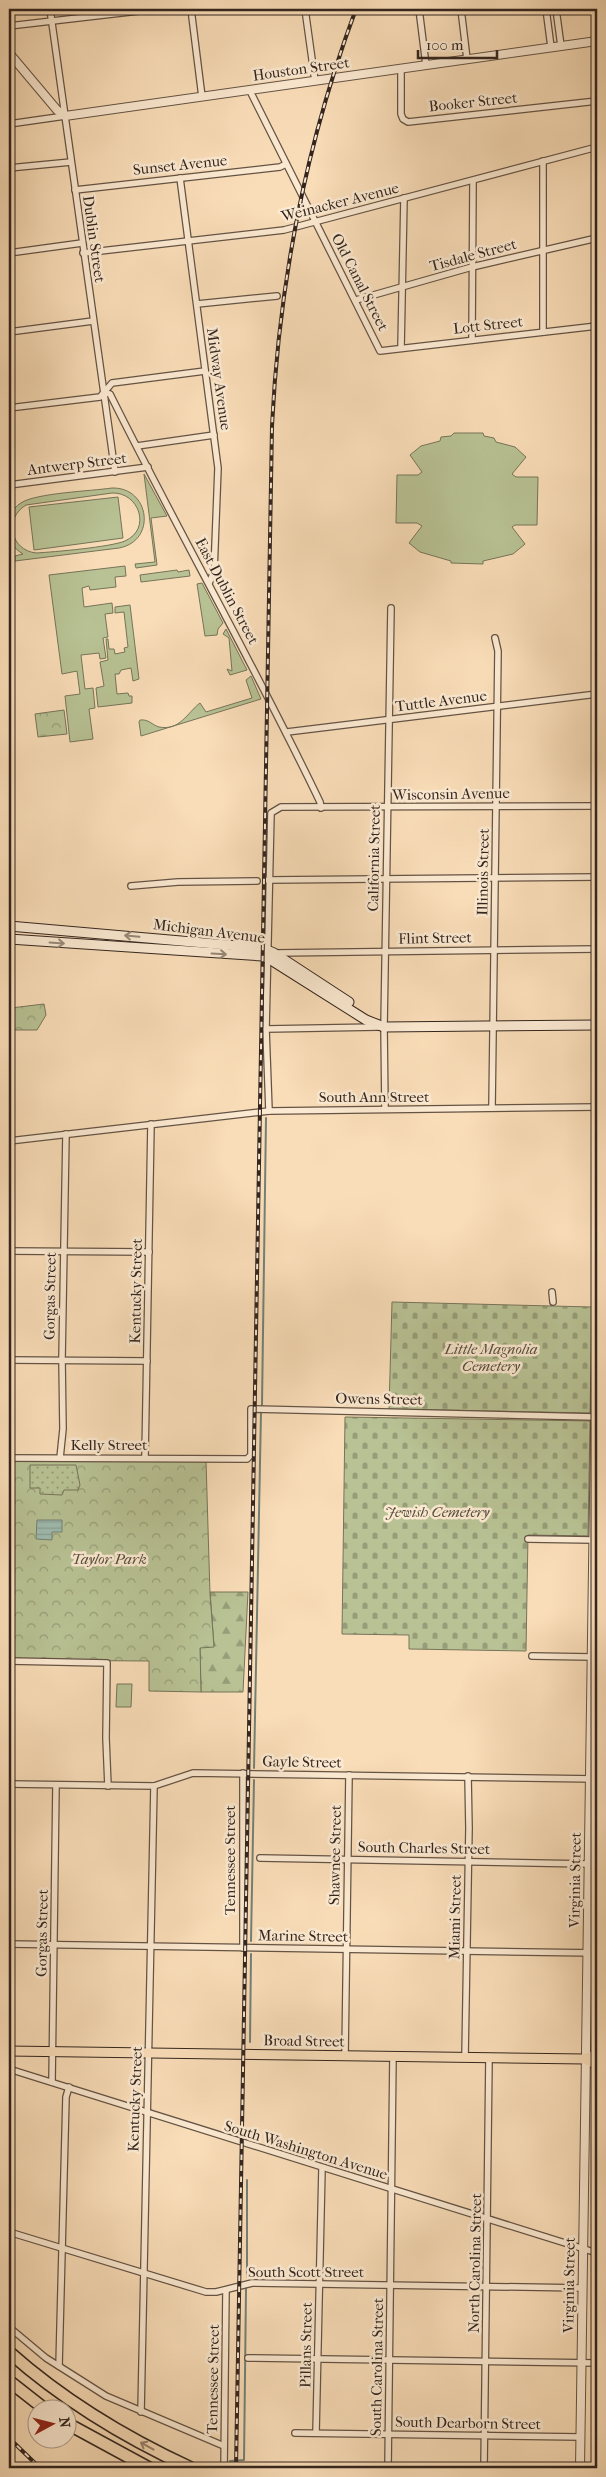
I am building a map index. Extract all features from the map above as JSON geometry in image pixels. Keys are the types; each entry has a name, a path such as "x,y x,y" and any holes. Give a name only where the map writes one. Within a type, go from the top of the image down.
{"highway":[{"path":"9,2352 51,2387 99,2418 164,2456 190,2468"},
{"path":"9,2381 33,2400"},
{"path":"78,2429 149,2468"}],"main road":[{"name":"Michigan Avenue","path":"9,926 269,954 376,1019 384,1027"},
{"name":"Michigan Avenue","path":"9,939 269,954 356,1014 384,1027 493,1024 597,1025"},
{"name":"Broad Street","path":"9,2050 585,2059 597,2064"},
{"path":"585,2059 597,2054"}],"street":[{"name":"Dublin Street","path":"50,9 115,472"},
{"path":"9,26 156,9"},
{"path":"191,9 202,98"},
{"path":"305,9 315,81"},
{"path":"419,9 426,65"},
{"path":"460,9 467,59"},
{"path":"546,9 551,47"},
{"path":"556,9 560,46"},
{"name":"Houston Street","path":"9,124 597,41"},
{"path":"9,53 57,110 65,116"},
{"name":"Booker Street","path":"401,69 401,114 402,119 408,122 597,101"},
{"name":"Old Canal Street","path":"250,91 380,351"},
{"name":"Weinacker Avenue","path":"84,253 284,230 597,147"},
{"path":"543,161 543,332"},
{"path":"9,168 71,162"},
{"name":"Sunset Avenue","path":"75,190 280,167 286,164"},
{"name":"Midway Avenue","path":"180,178 218,468 214,572 209,582"},
{"path":"472,340 474,181"},
{"path":"401,348 404,198"},
{"name":"Tisdale Street","path":"356,300 472,267 597,238"},
{"path":"9,253 82,244"},
{"path":"196,304 277,296"},
{"path":"9,332 93,321"},
{"name":"Lott Street","path":"380,351 597,326"},
{"path":"9,408 100,397 112,383 206,371"},
{"name":"East Dublin Street","path":"104,392 110,394 209,582 287,732 320,802 321,808"},
{"name":"Antwerp Street","path":"137,446 214,435"},
{"name":"Antwerp Street","path":"10,484 148,467"},
{"path":"9,474 10,484"},
{"name":"California Street","path":"385,1110 384,1027 391,608"},
{"name":"Illinois Street","path":"492,1108 498,706 498,651 495,638"},
{"name":"Tuttle Avenue","path":"287,732 597,694"},
{"name":"Wisconsin Avenue","path":"268,880 271,813 281,807 597,806"},
{"path":"269,1111 266,1029 269,954 268,880 597,877"},
{"path":"131,886 178,882 258,881"},
{"name":"Flint Street","path":"269,954 597,949"},
{"path":"352,1027 356,1014"},
{"path":"266,1029 384,1027"},
{"name":"South Ann Street","path":"66,1134 269,1111 597,1107"},
{"name":"Kentucky Street","path":"146,1457 151,1124"},
{"path":"9,1141 66,1134"},
{"name":"Gorgas Street","path":"60,1458 63,1428 62,1359 66,1134"},
{"path":"9,1251 150,1252"},
{"name":"Virginia Street","path":"580,2468 588,1864 594,1779 592,1657 597,1291"},
{"path":"552,1292 552,1302"},
{"path":"9,1360 147,1360"},
{"name":"Owens Street","path":"210,1458 246,1459 251,1455 251,1409 596,1416"},
{"name":"Kelly Street","path":"9,1458 210,1458"},
{"path":"528,1539 594,1540"},
{"path":"532,1656 592,1657"},
{"path":"9,1661 107,1663 106,1738 108,1786"},
{"name":"Gayle Street","path":"9,1784 154,1786 188,1773 594,1779"},
{"name":"Tennessee Street","path":"243,1773 243,1948"},
{"name":"Shawnee Street","path":"345,2055 348,1775"},
{"name":"Miami Street","path":"465,2057 468,1776"},
{"name":"Gorgas Street","path":"52,2082 56,1785"},
{"name":"Kentucky Street","path":"141,2412 154,1786"},
{"name":"South Charles Street","path":"260,1858 588,1864"},
{"name":"Marine Street","path":"9,1944 597,1953"},
{"name":"South Carolina Street","path":"388,2468 393,2056"},
{"name":"North Carolina Street","path":"484,2468 489,2058"},
{"name":"South Washington Avenue","path":"9,2069 597,2253"},
{"path":"59,2366 66,2096 69,2087"},
{"name":"Pillans Street","path":"316,2433 322,2168"},
{"name":"South Scott Street","path":"9,2232 206,2292 226,2290 246,2283 583,2288"},
{"name":"Tennessee Street","path":"224,2468 226,2290"},
{"path":"9,2327 59,2366 106,2396 224,2446"},
{"path":"248,2358 597,2364"},
{"name":"South Dearborn Street","path":"295,2433 581,2437"},
{"path":"9,2462 15,2468"}],"green space":[{"path":"454,433 483,433 484,436 494,438 496,442 515,447 526,457 512,474 516,477 538,477 537,525 515,525 512,527 525,544 513,554 483,561 483,564 451,563 451,561 420,552 409,543 422,526 417,523 396,523 397,475 418,475 422,472 410,455 421,446 440,441 441,437 451,436"},
{"path":"144,474 167,516 151,518 157,565 136,568 135,564 155,562"},
{"path":"112,488 125,490 134,496 141,505 144,515 144,526 139,536 131,543 119,548 15,561 15,556 23,554 12,544 9,525 13,511 18,505 38,497","holes":["112,493 121,494 129,498 135,505 139,512 140,520 138,528 125,541 95,547 36,553 27,551 20,546 13,533 15,518 26,505"]},
{"path":"118,497 123,538 34,550 29,507"},
{"path":"125,566 126,576 115,577 116,587 90,590 89,586 82,588 84,607 112,603 113,613 105,614 108,637 103,638 106,658 100,659 99,653 81,655 85,689 93,688 95,708 89,709 93,739 70,742 65,696 80,694 77,671 62,674 49,575"},
{"path":"177,570 178,572 189,570 190,576 141,582 140,575"},
{"path":"202,583 223,623 218,629 217,635 205,636 197,584"},
{"path":"130,605 139,679 133,681 131,668 121,670 119,674 115,674 117,694 128,693 129,696 132,696 132,703 98,707 96,688 104,686 100,662 108,660 106,639 108,639 109,649 114,649 115,654 125,652 124,648 128,647 124,612 115,613 115,607"},
{"path":"226,629 247,670 230,675 227,669 232,671 229,638 223,634"},
{"path":"251,676 261,699 173,726 178,724 200,703 206,712 252,698 246,680"},
{"path":"64,710 67,734 38,737 35,714"},
{"path":"140,720 148,721 159,727 166,728 141,736 139,722"},
{"path":"44,1004 46,1015 37,1030 14,1030 11,1008"},
{"name":"Little Magnolia Cemetery","path":"392,1302 592,1307 590,1413 389,1409"},
{"name":"Jewish Cemetery","path":"345,1417 590,1421 588,1536 528,1535 526,1651 409,1649 409,1635 342,1634"},
{"name":"Taylor Park","path":"9,1458 206,1461 210,1594 214,1647 200,1648 201,1692 149,1691 149,1661 9,1660"},
{"path":"30,1465 76,1465 80,1485 78,1490 64,1490 62,1495 40,1494 40,1488 30,1488"},
{"path":"597,1559 597,1775 594,1775"},
{"path":"210,1592 248,1592 243,1692 201,1692 200,1647 214,1646"},
{"path":"117,1684 132,1684 131,1707 116,1707"}],"shaded area":[{"path":"37,1520 62,1520 62,1532 52,1532 52,1540 36,1539"}],"waterway":[{"path":"262,1405 266,1118"},
{"path":"254,1768 261,1412"},
{"path":"251,1941 254,1780"},
{"path":"250,2042 251,1954"},
{"path":"247,2180 247,2277"},
{"path":"230,2461 244,2460 246,2289"}],"railway":[{"path":"236,2468 272,426 281,319 298,214 309,162 323,111 356,9"},
{"path":"9,2438 40,2468"}]}
